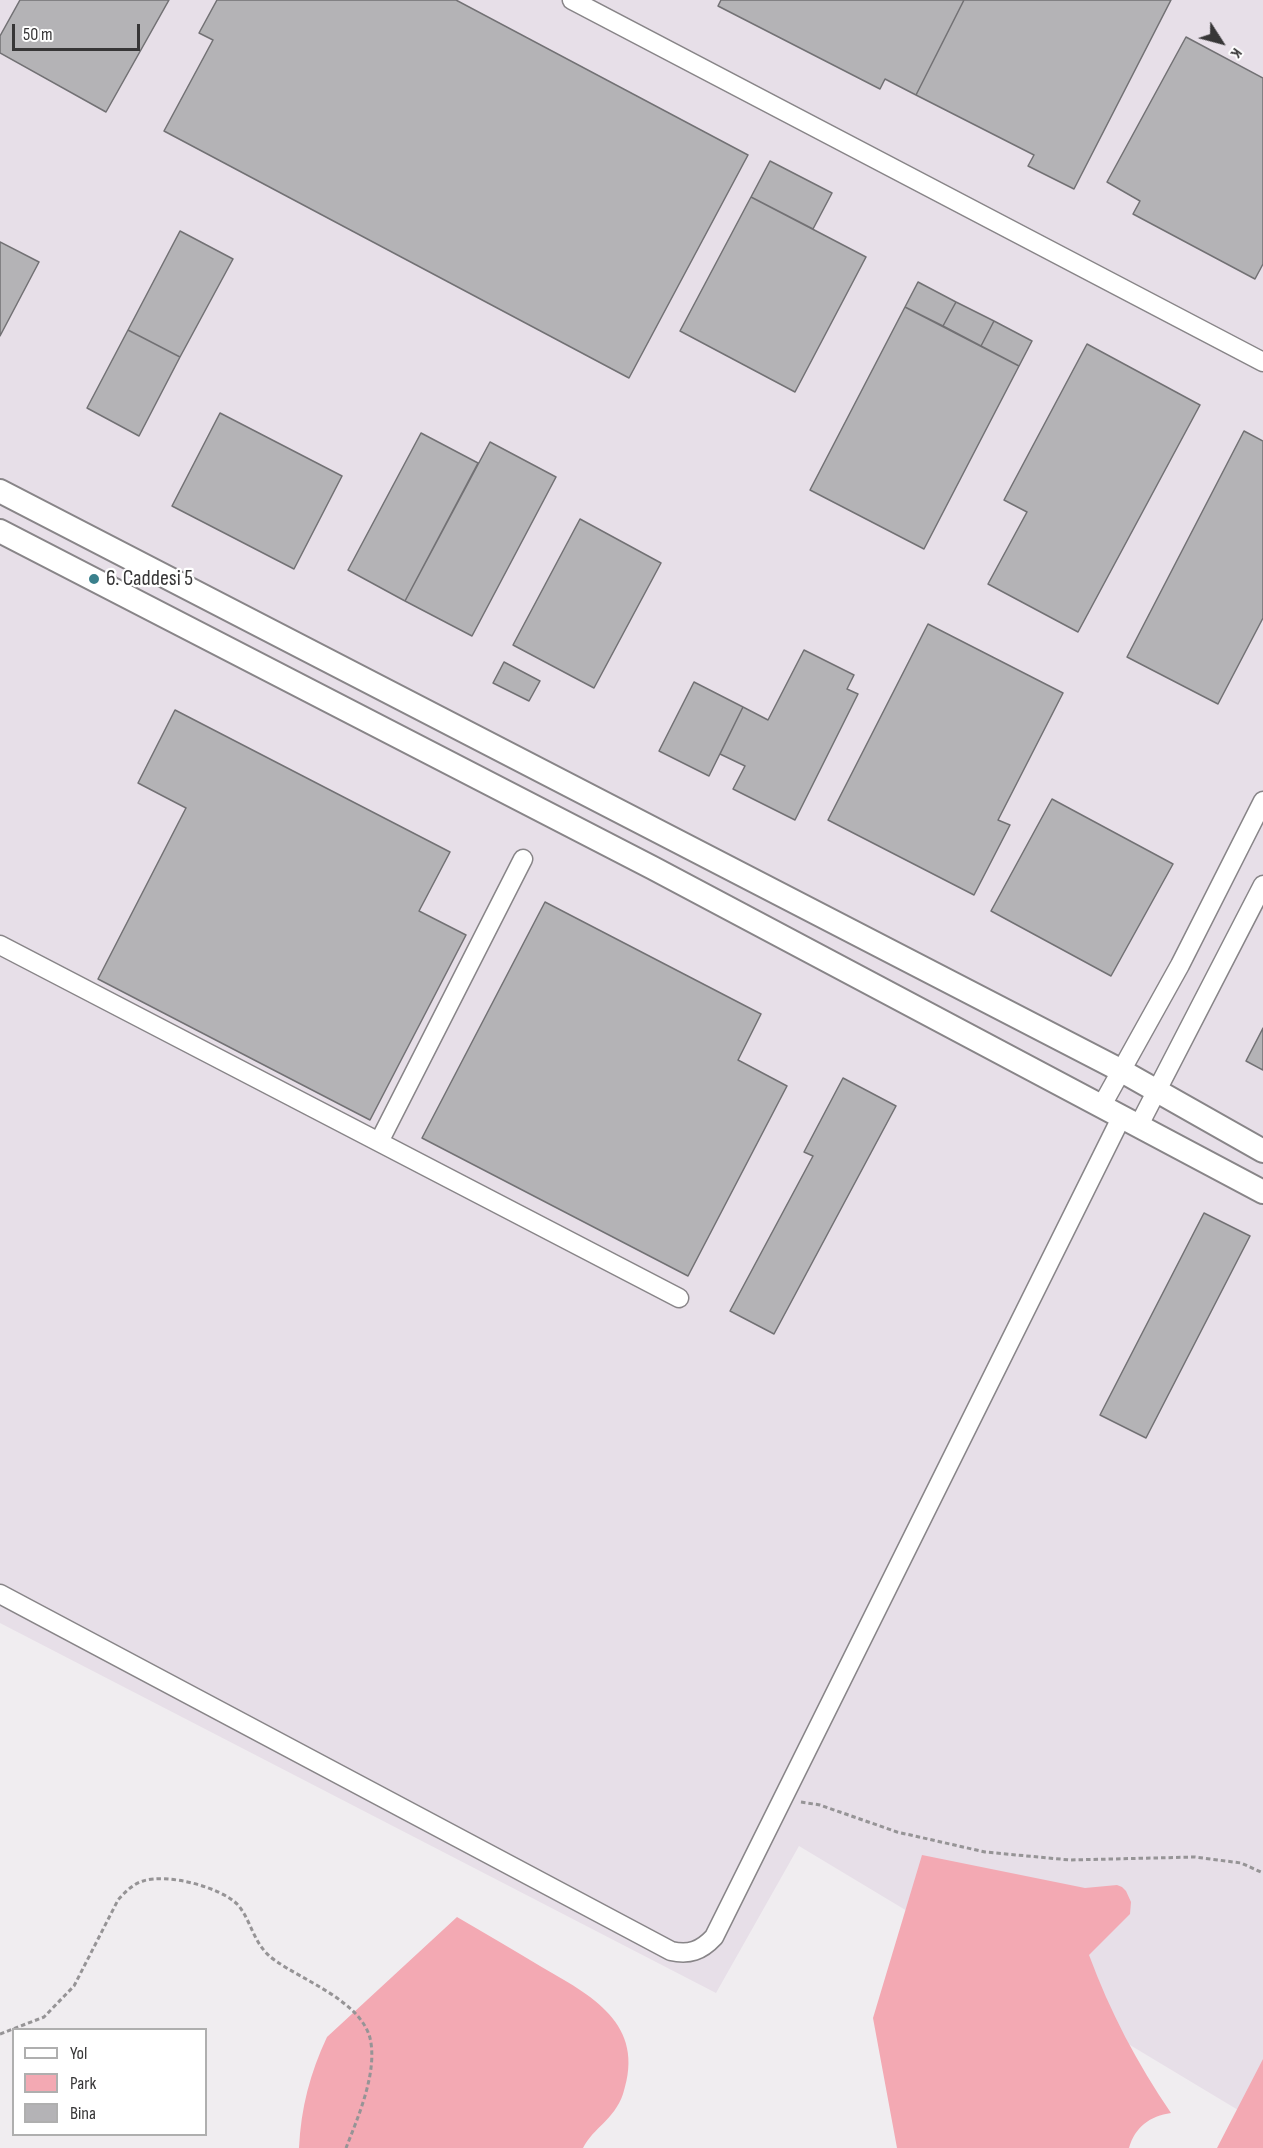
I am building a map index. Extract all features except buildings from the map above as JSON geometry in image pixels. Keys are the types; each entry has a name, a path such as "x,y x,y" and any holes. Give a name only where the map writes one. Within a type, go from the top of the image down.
{"street":[{"path":"572,0 1263,362"},
{"path":"0,491 1120,1070 1263,1151"},
{"path":"0,531 653,868 1263,1192"},
{"path":"1101,1107 1180,965 1263,801"},
{"path":"653,868 669,836"},
{"path":"379,1142 523,859"},
{"path":"0,1594 671,1952 682,1954 695,1952 706,1946 714,1937 1130,1122 1157,1091 1263,885"},
{"path":"0,945 679,1298"}],"path":[{"path":"783,1798 820,1805 897,1832 985,1852 1070,1860 1196,1857 1241,1863 1263,1873"},
{"path":"15,2028 44,2016 74,1986 118,1900 128,1889 142,1881 158,1878 216,1890 228,1896 239,1906 256,1941 274,1960 350,2008 362,2021 370,2037 372,2055 366,2096 346,2148"}],"shaded area":[{"path":"0,0 1263,0 1263,2125 799,1846 716,1993 0,1623"}],"green space":[{"path":"922,1855 1085,1888 1117,1885 1126,1891 1131,1902 1130,1914 1089,1955 1125,2037 1171,2113 1156,2117 1139,2128 1129,2148 897,2148 873,2018"},
{"path":"457,1917 577,1988 609,2014 620,2030 627,2048 628,2069 619,2103 583,2148 299,2148 307,2091 327,2037"},
{"path":"1263,2059 1263,2148 1217,2148"}],"place":[{"name":"6. Caddesi 5","path":"94,579"}]}
